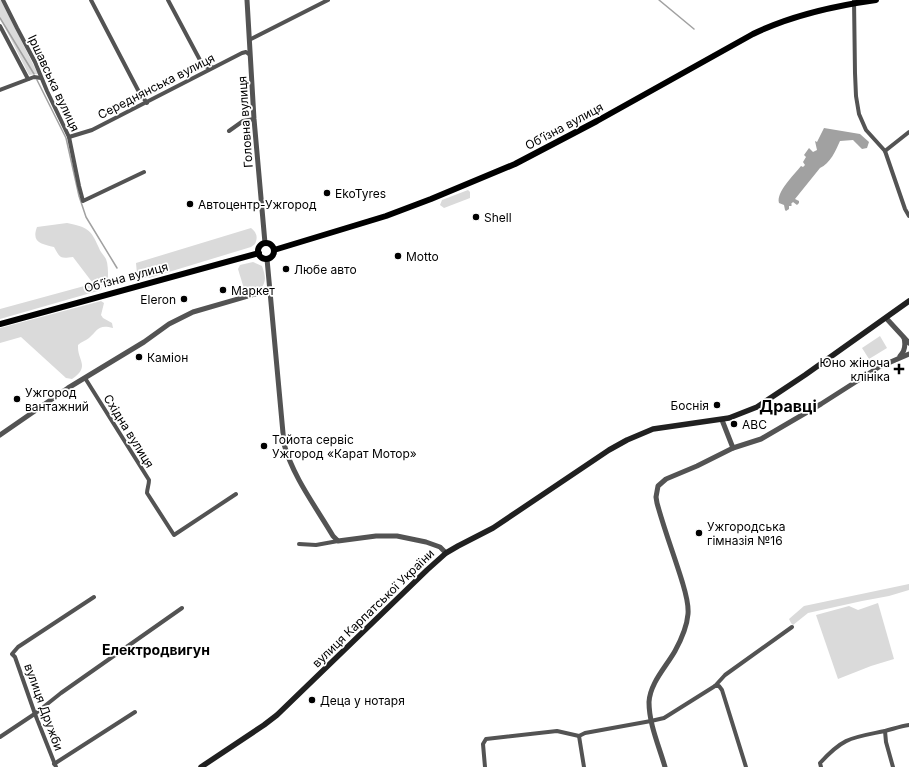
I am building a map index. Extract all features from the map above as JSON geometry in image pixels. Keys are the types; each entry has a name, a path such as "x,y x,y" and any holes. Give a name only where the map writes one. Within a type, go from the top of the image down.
{"highway":[{"name":"Обʼїзна вулиця","path":"274,250 386,216 515,164 597,121 773,24 854,1 876,0"},
{"path":"265,243 272,245 274,250 273,255 267,259 258,253 260,246 265,243"},
{"name":"Обʼїзна вулиця","path":"0,324 258,253"}],"main road":[{"name":"вулиця Карпатської України","path":"201,767 264,725 281,711 443,555 493,528 609,450 631,438 658,428 722,420 740,414 771,398 909,301"}],"street":[{"name":"Іршавська вулиця","path":"3,0 35,62 69,137 78,186 83,200 144,172"},
{"path":"91,0 139,92 147,103"},
{"path":"168,0 201,62 207,67 213,67"},
{"name":"Головна вулиця","path":"247,0 254,119 265,243"},
{"path":"249,40 328,0"},
{"path":"854,1 856,96 859,114 866,130 885,152 905,209 909,216"},
{"path":"0,26 28,79"},
{"name":"Середнянська вулиця","path":"69,137 92,130 242,53 246,52 250,55"},
{"path":"0,90 34,77 41,78"},
{"path":"229,131 243,121 254,119"},
{"path":"885,152 909,132"},
{"path":"267,259 283,434 287,456 333,536 338,541"},
{"path":"0,435 169,324 194,312 269,290"},
{"path":"886,318 909,342"},
{"path":"898,358 905,347 904,337"},
{"path":"665,767 652,721 649,702 653,687 681,639 686,624 688,607 685,592 662,519 656,497 656,491 661,483 666,479 698,466 733,448 761,439 821,404 879,367 909,354"},
{"name":"Східна вулиця","path":"85,378 149,480 147,493 174,535 236,494"},
{"path":"722,420 733,448"},
{"path":"299,544 316,545 376,536 396,536 426,542 440,547 443,555"},
{"name":"вулиця Дружби","path":"55,766 15,657 12,654 18,647 94,597"},
{"path":"0,738 182,608"},
{"path":"485,767 483,744 486,739 557,731 579,736 585,733 664,718 715,686 725,675 792,627"},
{"path":"715,686 720,686 722,690 746,767"},
{"path":"55,766 135,712"},
{"path":"820,765 836,746 848,739 863,734 885,731 909,725"},
{"path":"885,731 886,742 893,767"},
{"path":"579,736 584,767"}],"shaded area":[{"path":"0,0 38,74 29,75 0,18"},
{"path":"824,128 860,134 869,142 867,148 862,149 853,140 840,141 830,160 820,168 795,199 799,201 799,203 797,205 793,202 786,211 784,205 779,203 780,194 801,166 803,167 805,165 803,162 806,157 804,155 809,148 813,152 817,150 815,141 817,142"},
{"path":"468,190 470,192 470,198 444,208 440,205 442,200"},
{"path":"67,223 88,230 106,259 108,277 102,285 92,282 73,257 61,257 54,247 42,244 35,236 37,227"},
{"path":"251,228 256,233 257,237 255,244 251,247 149,278 144,278 137,274 136,263"},
{"path":"253,262 262,266 265,281 261,288 245,292 238,269 240,265"},
{"path":"88,285 102,287 101,290 0,319 0,309"},
{"path":"101,301 104,303 101,315 103,318 112,323 113,328 101,327 89,338 78,345 82,367 78,374 72,379 66,378 21,337 0,343 0,328"},
{"path":"880,336 887,348 869,359 862,348"},
{"path":"909,584 909,590 889,596 808,613 793,625 789,619 804,606"},
{"path":"878,603 894,659 838,679 816,615 849,606 858,610"}],"waterway":[{"path":"659,0 694,29"},
{"path":"0,18 34,74"},
{"path":"37,80 66,138 79,196 86,217 117,268"}],"place":[{"name":"EkoTyres","path":"327,193"},
{"name":"Автоцентр-Ужгород","path":"190,204"},
{"name":"Shell","path":"476,217"},
{"name":"Motto","path":"398,256"},
{"name":"Любе авто","path":"286,269"},
{"name":"Маркет","path":"223,290"},
{"name":"Eleron","path":"184,299"},
{"name":"Каміон","path":"139,357"},
{"name":"Юно жіноча клініка","path":"899,369"},
{"name":"Ужгород вантажний","path":"17,399"},
{"name":"Боснія","path":"717,405"},
{"name":"ABC","path":"734,424"},
{"name":"Тойота сервіс Ужгород «Карат Мотор»","path":"264,446"},
{"name":"Ужгородська гімназія №16","path":"699,533"},
{"name":"Деца у нотаря","path":"312,700"}],"district":[{"name":"Дравці","path":"788,406"},
{"name":"Електродвигун","path":"156,649"}]}
